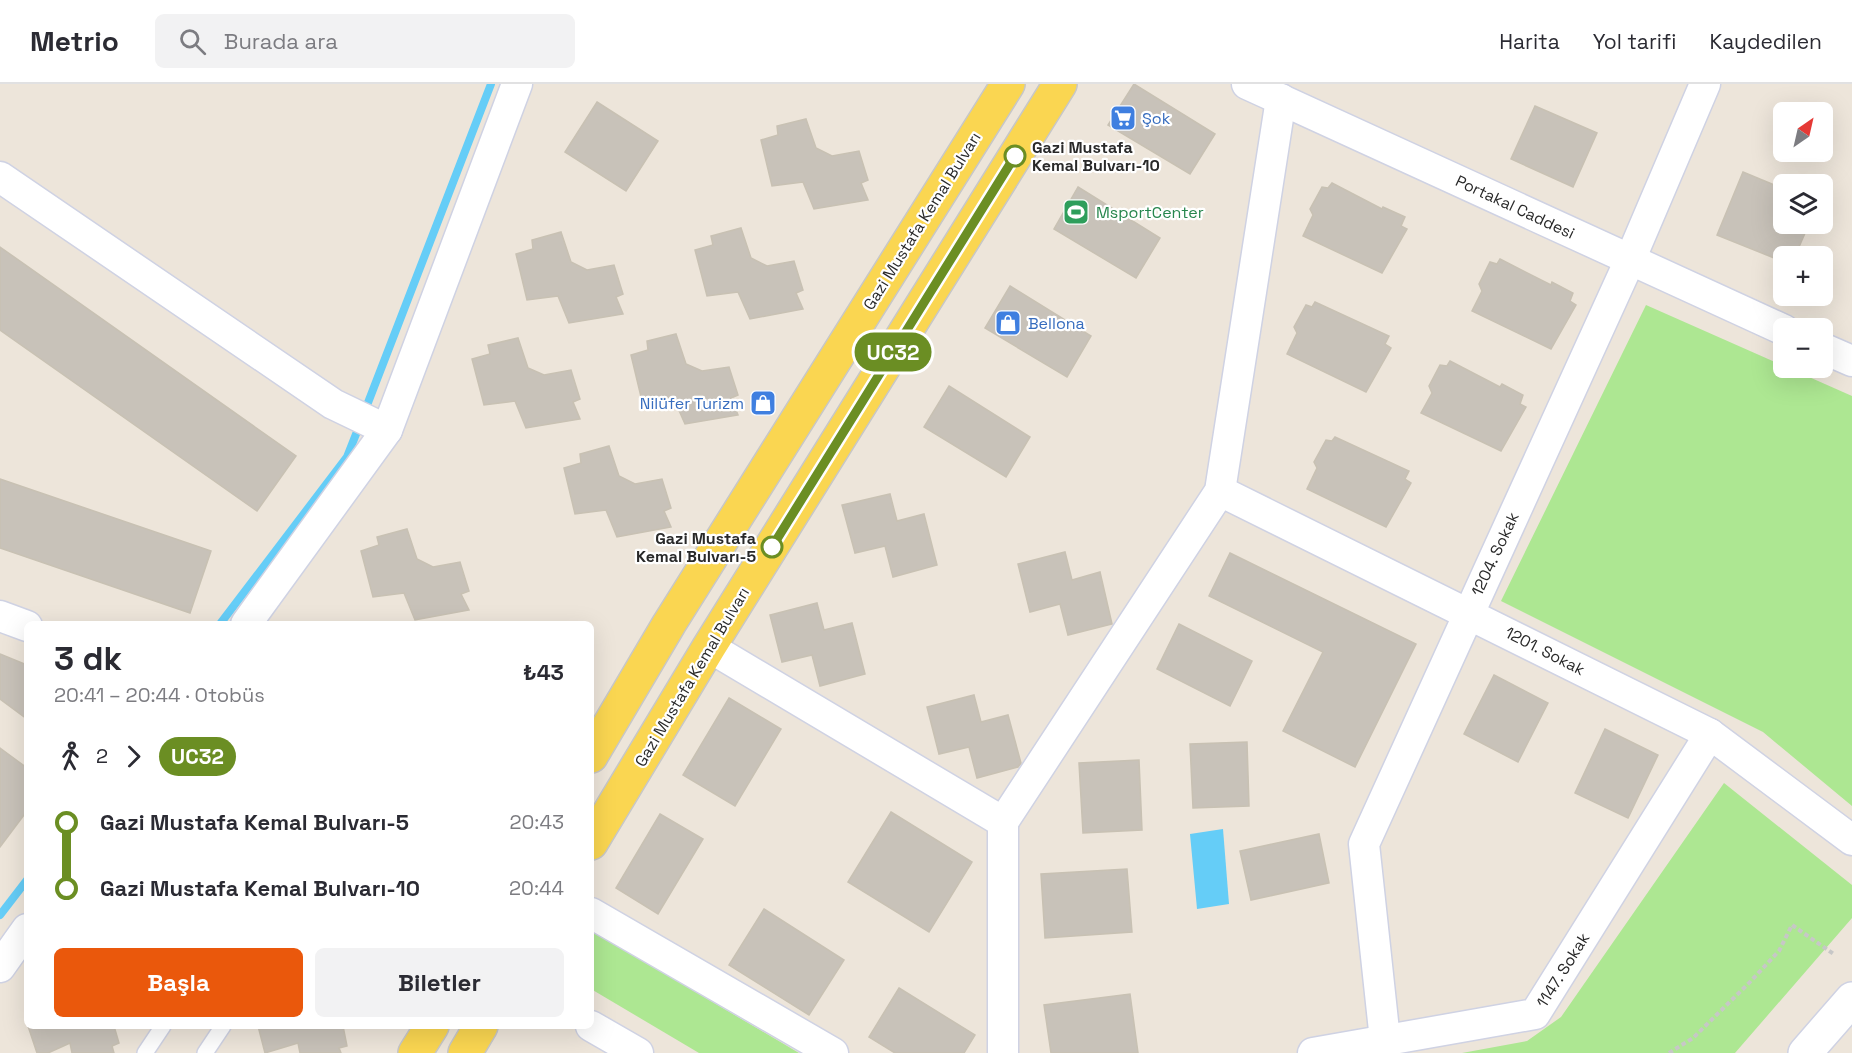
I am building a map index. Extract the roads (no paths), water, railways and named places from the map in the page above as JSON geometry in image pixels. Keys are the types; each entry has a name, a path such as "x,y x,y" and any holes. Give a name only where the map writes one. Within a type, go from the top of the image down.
{"main road":[{"name":"Gazi Mustafa Kemal Bulvarı","path":"594,751 669,624 1008,84"},
{"name":"Gazi Mustafa Kemal Bulvarı","path":"594,838 709,647 1060,84"},
{"path":"416,1053 430,1029"},
{"path":"465,1053 479,1029"}],"street":[{"path":"248,621 387,430 517,84"},
{"name":"Portakal Caddesi","path":"1247,84 1773,325"},
{"name":"1204. Sokak","path":"1386,1040 1364,844 1630,260 1705,84"},
{"path":"1003,1053 1003,822 1220,491 1281,99"},
{"path":"0,177 333,404 387,430"},
{"path":"1833,353 1852,361"},
{"name":"1201. Sokak","path":"1220,491 1710,734 1852,840"},
{"path":"0,616 24,625"},
{"path":"709,647 1003,822"},
{"name":"1147. Sokak","path":"1313,1053 1535,1014 1710,734"},
{"path":"594,915 833,1053"},
{"path":"0,967 24,933"},
{"path":"1805,1053 1852,999"},
{"path":"594,1028 638,1053"}],"lane":[{"path":"145,1053 161,1029"},
{"path":"205,1053 221,1029"}],"water":[{"path":"1223,829 1229,904 1197,909 1190,834"}],"waterway":[{"path":"364,413 491,84"},
{"path":"222,621 347,457 360,424"},
{"path":"0,915 24,884"}],"place":[{"name":"Şok","path":"1123,118"},
{"name":"Gazi Mustafa Kemal Bulvarı-10","path":"1015,156"},
{"name":"MsportCenter","path":"1076,212"},
{"name":"Bellona","path":"1008,323"},
{"name":"Nilüfer Turizm","path":"763,403"},
{"name":"Gazi Mustafa Kemal Bulvarı-5","path":"772,547"}]}
